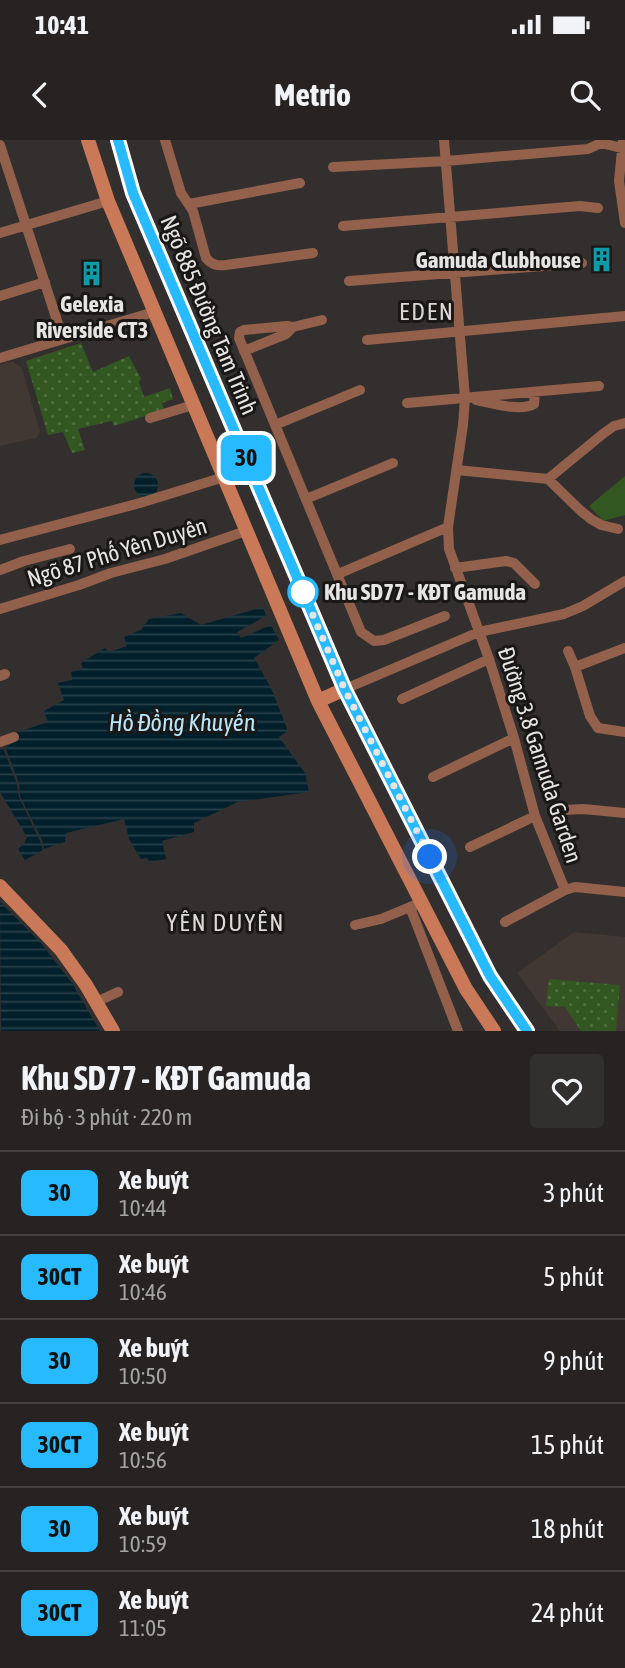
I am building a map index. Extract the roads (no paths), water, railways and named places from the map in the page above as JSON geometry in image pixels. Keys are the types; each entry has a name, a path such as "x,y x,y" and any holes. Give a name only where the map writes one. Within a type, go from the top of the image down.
{"street":[{"path":"88,140 108,201 318,701 416,905 494,1031"},
{"name":"Ngõ 885 Đường Tam Trinh","path":"118,140 133,193 345,690 490,976 527,1031"},
{"path":"166,140 181,193 193,211 206,258 211,264 219,266 313,253"},
{"name":"Đường 3.8 Gamuda Garden","path":"444,140 465,398 448,527 449,550 489,659 535,816 565,890"},
{"path":"333,167 588,149 601,142 624,146 619,181 625,223"},
{"path":"0,145 63,339"},
{"path":"189,204 300,183"},
{"path":"0,233 133,193"},
{"path":"343,226 580,206 598,208"},
{"path":"349,281 582,263"},
{"path":"0,296 45,282"},
{"path":"0,358 180,303"},
{"path":"368,340 624,315"},
{"path":"322,320 293,327 242,330 239,337 361,632 374,641 384,640 445,616"},
{"path":"244,351 286,334 293,327"},
{"path":"407,403 599,386"},
{"path":"275,425 360,390"},
{"path":"149,418 193,405"},
{"path":"548,479 604,433 625,423"},
{"path":"306,499 393,463"},
{"path":"457,470 548,479 591,519 618,529"},
{"path":"0,540 140,503 224,477"},
{"path":"338,574 448,527"},
{"name":"Ngõ 87 Phố Yên Duyên","path":"0,609 111,573 165,559 246,531"},
{"path":"0,570 70,549"},
{"path":"456,568 506,561 514,563 535,584"},
{"path":"318,701 480,632 564,614 625,581"},
{"path":"575,667 625,648"},
{"path":"568,651 594,723 598,728 625,732"},
{"path":"402,699 489,659"},
{"path":"0,742 13,737"},
{"path":"433,777 514,738"},
{"path":"565,810 583,808 625,813"},
{"path":"470,847 535,816"},
{"path":"505,922 575,887 625,892"},
{"path":"0,888 55,942 113,1031"},
{"path":"355,925 381,919 416,905"},
{"path":"416,905 458,1031"},
{"path":"96,1002 118,992"}],"water":[{"path":"146,473 157,480 158,485 151,496 146,497 135,490 134,485 141,474"},
{"name":"Hồ Đồng Khuyến","path":"263,607 266,616 237,632 241,638 271,625 279,640 254,658 271,688 288,731 279,737 305,773 309,792 238,802 194,823 194,832 162,841 166,859 149,862 147,858 141,859 129,839 124,819 66,833 65,842 44,849 20,796 19,783 5,747 13,743 15,733 48,722 44,711 64,700 58,683 72,680 71,672 83,669 81,663 105,648 109,652 127,646 124,637 141,630 149,619 181,613 201,625"},
{"path":"3,748 17,784 19,797 43,850 25,860 18,849 27,837 0,792 0,749"},
{"path":"0,902 40,942 72,983 100,1031 1,1031"}],"place":[{"name":"Gamuda Clubhouse","path":"601,260"},
{"name":"Gelexia Riverside CT3","path":"92,274"},
{"name":"Khu SD77 - KĐT Gamuda","path":"303,592"}],"district":[{"name":"EDEN","path":"427,312"},
{"name":"YÊN DUYÊN","path":"226,923"}]}
